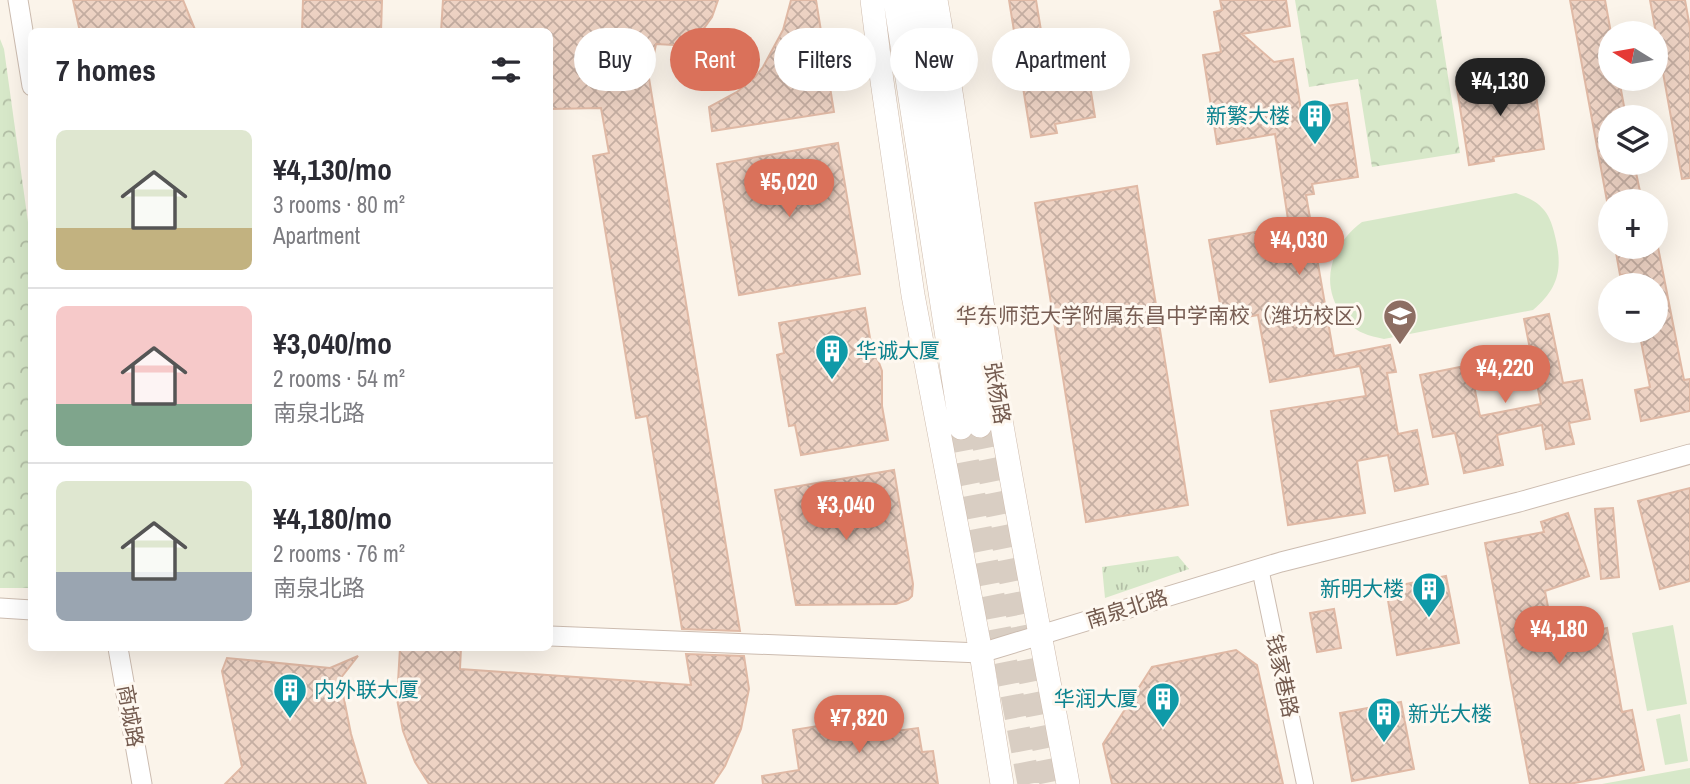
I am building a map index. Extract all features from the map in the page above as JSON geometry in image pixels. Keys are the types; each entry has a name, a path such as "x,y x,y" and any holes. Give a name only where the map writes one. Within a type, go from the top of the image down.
{"main road":[{"path":"872,0 881,81 913,295 981,653 1002,784"},
{"path":"895,0 971,427 931,90 915,0"},
{"name":"张杨路","path":"936,0 948,65 988,344 1068,784"}],"street":[{"path":"18,0 28,61"},
{"name":"南泉北路","path":"553,636 981,653 1260,568 1519,502 1690,454"},
{"name":"钱家巷路","path":"1260,568 1305,784"},
{"path":"0,608 28,610"},
{"name":"商城路","path":"119,651 142,784"}],"green space":[{"path":"1295,0 1436,0 1460,153 1372,167 1358,79 1309,87"},
{"path":"0,39 4,49 28,222 28,588 0,588"},
{"path":"1516,193 1535,202 1546,213 1552,226 1559,258 1557,277 1549,294 1533,310 1384,339 1360,332 1343,316 1331,290 1332,265 1343,241 1362,222"},
{"path":"1178,556 1189,569 1105,598 1102,567"},
{"path":"1673,625 1687,704 1647,711 1632,633"},
{"path":"1680,714 1688,761 1665,765 1656,719"},
{"path":"1690,768 1690,784 1602,784"}],"building":[{"path":"73,0 183,0 194,28 79,28"},
{"path":"303,0 382,0 381,28 302,28"},
{"path":"443,0 718,0 712,17 704,28 670,28 670,45 656,44 656,28 574,28 574,91 651,91 740,631 682,629 647,416 636,418 593,156 609,153 601,108 553,109 553,28 441,28"},
{"path":"791,0 816,0 820,28 784,28"},
{"path":"1009,0 1036,0 1041,28 1013,28"},
{"path":"1220,0 1286,0 1290,26 1242,34 1274,62 1293,59 1301,110 1347,103 1358,177 1312,184 1314,194 1306,195 1334,356 1390,345 1396,372 1387,373 1398,434 1417,430 1428,484 1395,491 1388,455 1357,461 1365,513 1288,525 1271,411 1366,396 1360,366 1270,382 1258,315 1223,321 1209,240 1289,226 1275,134 1217,144 1203,55 1221,52 1214,12 1222,10"},
{"path":"1570,0 1605,0 1609,21 1598,21 1598,91 1621,91 1624,105 1598,105 1598,152"},
{"path":"1650,0 1685,0 1690,28 1690,178 1682,179 1666,91 1668,21 1654,21"},
{"path":"774,47 774,91 831,91 834,112 712,131 709,107 738,91 760,91 760,71"},
{"path":"1533,75 1544,149 1493,157 1494,161 1469,165 1456,82 1484,78 1484,82"},
{"path":"1024,91 1091,91 1095,117 1055,124 1057,133 1031,137"},
{"path":"838,143 860,274 739,295 717,164"},
{"path":"1602,175 1637,175 1639,189 1605,189"},
{"path":"1137,186 1188,505 1086,522 1035,203"},
{"path":"1617,259 1660,259 1663,273 1620,273"},
{"path":"1668,298 1684,380 1690,379 1690,411 1641,421 1635,390 1650,387 1641,343 1668,343"},
{"name":"华诚大厦","path":"865,308 870,338 882,371 882,406 888,440 801,455 795,425 789,426 777,355 784,353 779,323"},
{"path":"1549,314 1563,383 1582,380 1590,419 1569,423 1574,444 1546,449 1542,425 1497,435 1503,465 1464,473 1455,433 1433,437 1420,375 1470,365 1480,416 1541,404 1524,319"},
{"path":"894,470 913,584 912,596 896,604 796,605 775,490"},
{"path":"1690,488 1690,581 1660,589 1638,501"},
{"path":"1613,508 1619,577 1601,579 1595,509"},
{"path":"1568,513 1589,576 1545,591 1554,639 1607,628 1622,712 1632,710 1644,770 1569,784 1530,784 1485,543 1544,532 1541,522"},
{"name":"新明大楼","path":"1446,576 1459,643 1397,655 1386,588"},
{"path":"1334,609 1341,648 1317,652 1310,613"},
{"path":"1236,650 1257,665 1283,784 1112,784 1103,744 1152,667"},
{"path":"400,651 461,651 460,669 691,685 686,654 744,656 749,689 741,729 725,766 713,784 429,784 415,762 403,731 397,699"},
{"name":"内外联大厦","path":"358,656 340,679 351,734 366,784 225,784 242,767 222,671 227,658 330,668"},
{"name":"新光大楼","path":"1401,702 1414,769 1352,781 1340,713"},
{"path":"893,714 896,731 918,728 922,752 933,751 938,784 763,784 762,776 799,770 793,730"}],"tunnel":[{"path":"980,426 1051,784"},
{"path":"961,428 1029,784"}],"place":[{"name":"新繁大楼","path":"1315,146"},
{"name":"华东师范大学附属东昌中学南校（潍坊校区）","path":"1400,346"},
{"name":"华诚大厦","path":"832,381"},
{"name":"新明大楼","path":"1429,619"},
{"name":"内外联大厦","path":"290,720"},
{"name":"华润大厦","path":"1163,729"},
{"name":"新光大楼","path":"1384,744"}]}
